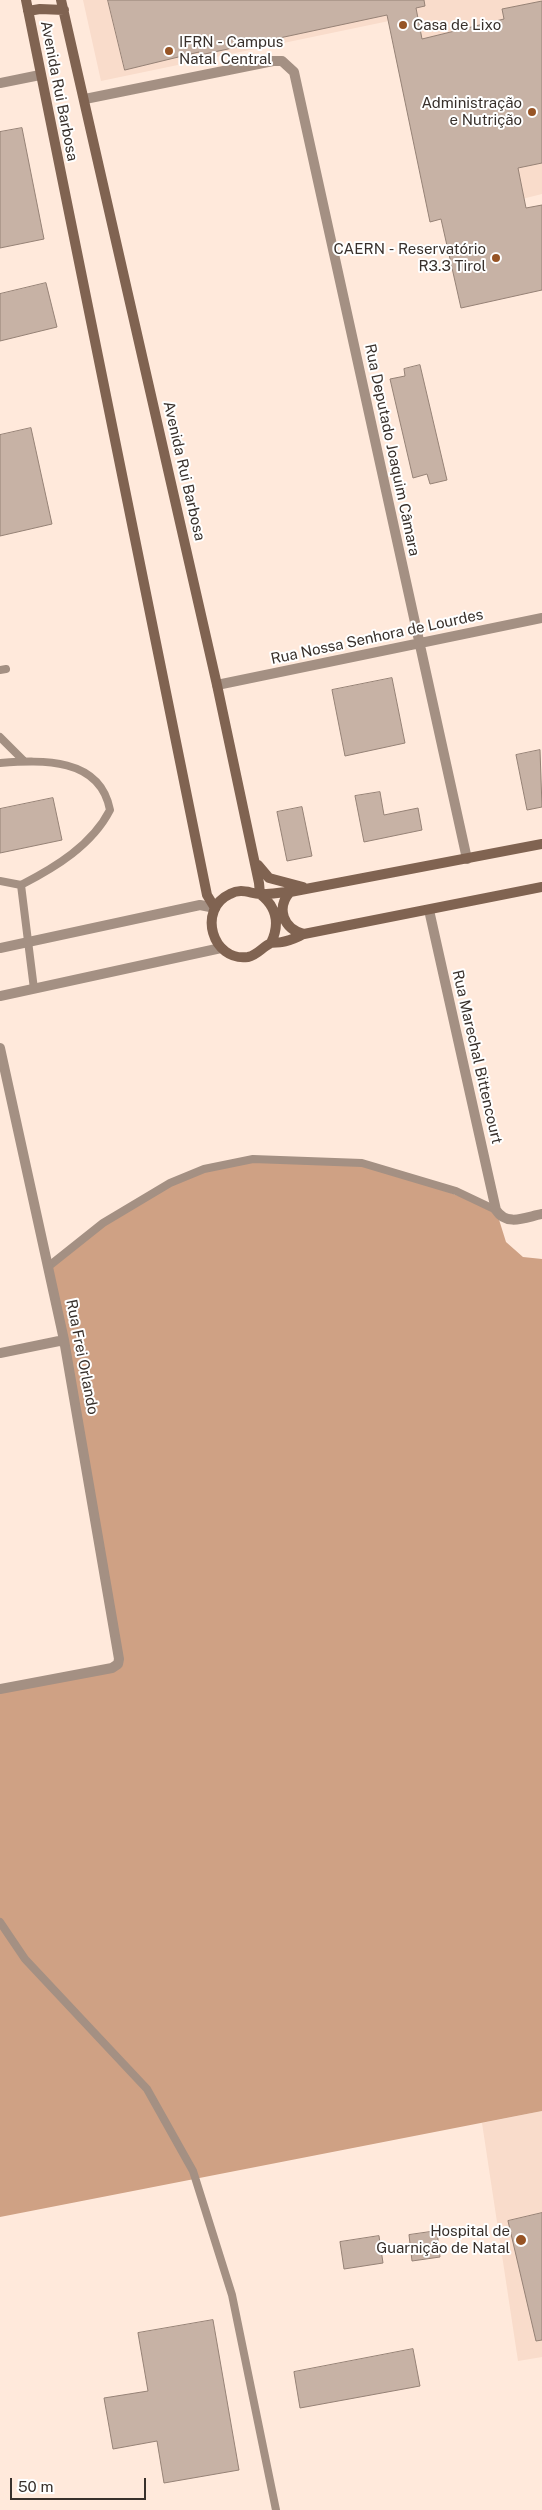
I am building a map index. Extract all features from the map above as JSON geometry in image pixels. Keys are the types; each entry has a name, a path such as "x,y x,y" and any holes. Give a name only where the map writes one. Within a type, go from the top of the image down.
{"main road":[{"name":"Avenida Rui Barbosa","path":"26,0 207,895 215,908"},
{"name":"Avenida Rui Barbosa","path":"62,5 217,685 260,894 267,900 276,916 277,925 271,943"},
{"path":"28,11 62,5"},
{"path":"542,844 290,892 260,894 240,891 221,900 211,918 211,929 214,940 221,948 234,956 247,957 260,952 271,943 283,942 304,934 542,886"},
{"path":"254,860 269,878 309,889"},
{"path":"290,892 282,905 285,921 296,932 304,934"}],"street":[{"name":"Rua Deputado Joaquim Câmara","path":"84,99 272,61 282,61 294,72 418,645 467,859"},
{"path":"0,83 40,75"},
{"name":"Rua Nossa Senhora de Lourdes","path":"217,685 542,618"},
{"path":"0,948 200,905 215,908"},
{"name":"Rua Marechal Bittencourt","path":"429,910 496,1210"},
{"path":"0,996 221,948"},
{"name":"Rua Frei Orlando","path":"0,1048 64,1340 119,1658 116,1667 0,1689"},
{"path":"496,1210 500,1216 512,1220 542,1214"},
{"path":"0,1353 64,1340"}],"lane":[{"path":"0,737 24,761"},
{"path":"0,763 53,761 78,768 97,783 108,798 110,810 93,836 60,863 21,885 0,881"},
{"path":"21,885 34,989"},
{"path":"48,1266 103,1223 170,1183 204,1170 253,1159 362,1163 456,1191 496,1210"},
{"path":"0,1922 25,1959 147,2089 193,2171 232,2295 276,2510"}],"shaded area":[{"path":"83,0 542,0 542,194 430,222 389,21 101,81"},
{"path":"253,1159 362,1163 414,1179 496,1210 506,1242 523,1257 542,1259 542,2111 0,2217 0,1689 116,1667 49,1266 122,1210 162,1187 204,1169"},
{"name":"Hospital de Guarnição de Natal","path":"542,2111 542,2357 518,2361 482,2123"}],"building":[{"path":"108,0 424,0 425,6 416,8 422,39 504,19 502,9 542,1 542,163 518,168 526,208 542,205 542,290 461,308 441,219 430,222 387,15 200,55 199,52 125,70"},
{"path":"22,128 44,239 0,248 0,132"},
{"path":"46,283 57,327 0,341 0,294"},
{"path":"420,365 447,480 430,484 427,474 413,478 390,379 405,376 404,369"},
{"path":"31,428 52,524 0,536 0,435"},
{"path":"392,678 405,743 345,756 332,690"},
{"path":"540,750 542,807 527,810 516,755"},
{"path":"380,792 384,815 418,808 422,830 364,842 355,796"},
{"path":"53,798 62,840 0,853 0,809"},
{"path":"302,807 312,856 287,861 277,812"},
{"path":"542,2213 542,2340 536,2341 508,2221"},
{"path":"437,2231 440,2257 412,2261 409,2235"},
{"path":"379,2236 383,2263 344,2269 340,2242"},
{"path":"213,2320 239,2470 164,2483 157,2441 113,2449 104,2398 148,2391 138,2333"},
{"path":"413,2349 420,2386 300,2408 294,2372"}],"place":[{"name":"Casa de Lixo","path":"403,25"},
{"name":"IFRN - Campus Natal Central","path":"169,51"},
{"name":"Administração e Nutrição","path":"532,112"},
{"name":"CAERN - Reservatório R3.3 Tirol","path":"496,258"},
{"name":"Hospital de Guarnição de Natal","path":"521,2240"}]}
